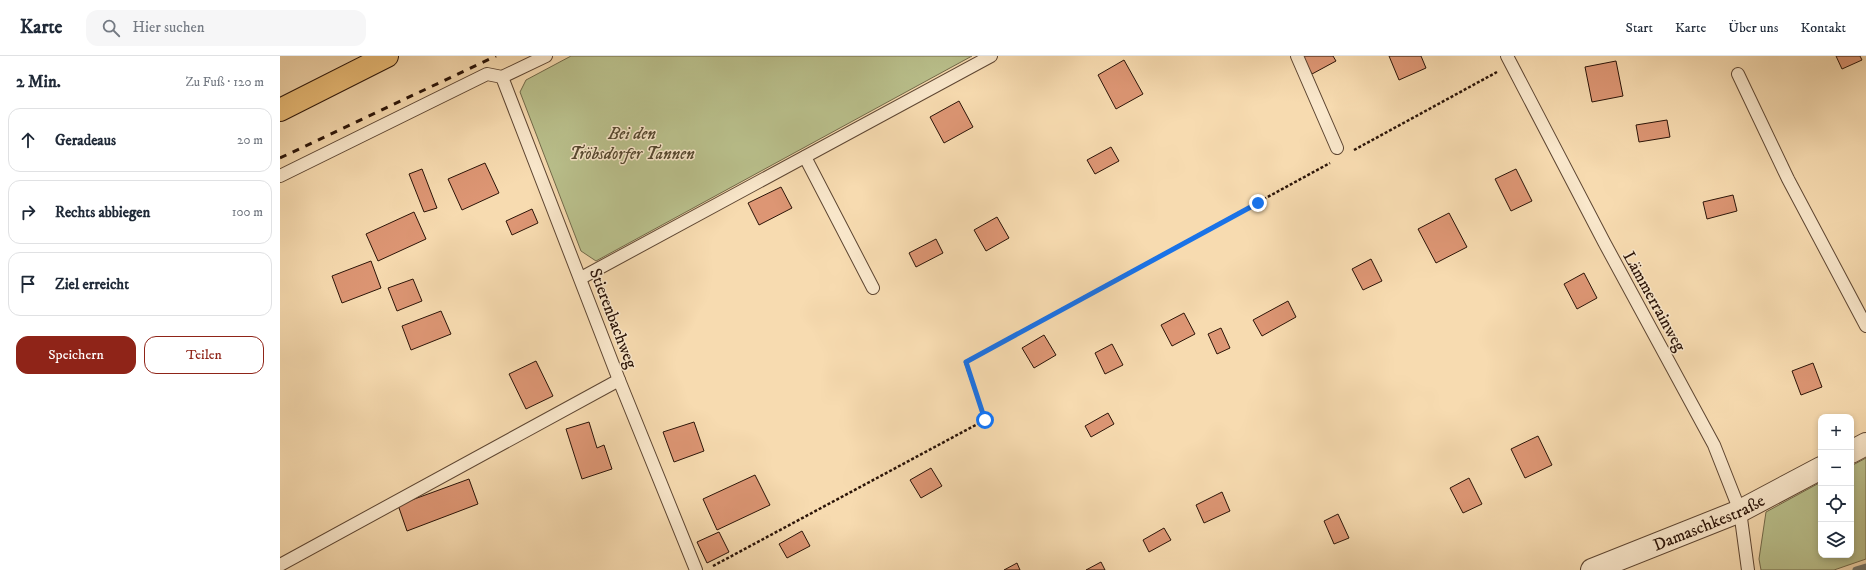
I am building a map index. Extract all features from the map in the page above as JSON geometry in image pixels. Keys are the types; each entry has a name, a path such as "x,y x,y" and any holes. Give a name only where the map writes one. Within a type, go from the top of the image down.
{"main road":[{"path":"288,106 354,56"},
{"path":"288,106 387,56"}],"street":[{"path":"1854,450 1866,444"},
{"name":"Damaschkestraße","path":"1592,570 1740,511 1818,470"}],"lane":[{"path":"280,176 487,74 502,77 546,56"},
{"path":"581,278 991,56"},
{"path":"1298,56 1337,148"},
{"name":"Lämmerrainweg","path":"1509,60 1604,242 1714,445 1740,511 1748,570"},
{"path":"1738,74 1788,179 1866,326"},
{"name":"Stierenbachweg","path":"502,77 581,278 619,380 696,570"},
{"path":"805,157 874,288"},
{"path":"280,565 619,380"}],"path":[{"path":"1353,150 1509,60"},
{"path":"712,566 985,420 966,362 1333,161"}],"green space":[{"name":"Bei den Tröbsdorfer Tannen","path":"571,56 972,56 596,261 581,251 520,92 526,80"},
{"path":"1866,458 1866,559 1834,570 1761,570 1759,559 1766,512 1818,484 1818,558 1854,558 1854,464"}],"building":[{"path":"1302,56 1333,56 1336,61 1312,74"},
{"path":"1389,56 1421,56 1426,68 1399,80"},
{"path":"1836,56 1860,56 1862,60 1842,69"},
{"path":"1124,60 1143,94 1116,109 1098,75"},
{"path":"1616,61 1623,96 1592,102 1585,67"},
{"path":"959,101 973,127 944,143 930,117"},
{"path":"1667,120 1670,137 1639,142 1636,125"},
{"path":"1111,147 1119,161 1095,174 1087,160"},
{"path":"485,163 499,193 462,210 448,179"},
{"path":"422,169 437,208 424,212 409,174"},
{"path":"1516,169 1532,201 1511,211 1495,179"},
{"path":"781,187 792,208 759,225 748,203"},
{"path":"1733,195 1737,211 1707,219 1703,202"},
{"path":"532,209 538,223 512,235 506,221"},
{"path":"414,212 426,239 378,261 366,234"},
{"path":"1449,213 1467,247 1436,263 1418,229"},
{"path":"997,217 1009,238 986,251 974,230"},
{"path":"936,239 943,253 916,267 909,253"},
{"path":"1371,259 1382,281 1363,290 1352,269"},
{"path":"371,261 381,288 342,303 332,276"},
{"path":"1584,273 1597,298 1577,309 1564,284"},
{"path":"413,279 422,301 397,311 388,288"},
{"path":"1288,301 1296,317 1262,336 1253,320"},
{"path":"441,311 451,334 411,350 402,326"},
{"path":"1184,313 1195,334 1172,346 1161,325"},
{"path":"1221,328 1230,348 1217,354 1208,334"},
{"path":"1044,335 1056,355 1034,368 1022,348"},
{"path":"1112,344 1123,365 1105,374 1095,353"},
{"path":"536,361 553,396 526,409 509,374"},
{"path":"1813,363 1822,387 1801,395 1792,371"},
{"path":"1108,413 1114,424 1091,437 1085,426"},
{"path":"589,422 597,448 604,445 612,469 582,479 566,429"},
{"path":"694,422 704,451 674,462 663,432"},
{"path":"1538,436 1552,465 1525,478 1511,449"},
{"path":"931,468 942,486 921,498 910,480"},
{"path":"755,475 770,505 717,530 703,499"},
{"path":"1469,478 1482,504 1463,513 1450,488"},
{"path":"469,479 478,504 407,531 398,505"},
{"path":"1222,492 1230,511 1204,523 1196,505"},
{"path":"1338,514 1349,538 1334,544 1324,521"},
{"path":"1164,528 1171,540 1149,552 1143,540"},
{"path":"802,531 810,546 787,558 779,544"},
{"path":"719,532 729,552 707,563 697,542"},
{"path":"1101,562 1105,570 1086,570"},
{"path":"1017,563 1020,570 1004,570"}],"waterway":[{"path":"1856,570 1866,567"}],"railway":[{"path":"280,158 496,56"}],"route":[{"path":"985,420 966,362 1258,203"}]}
